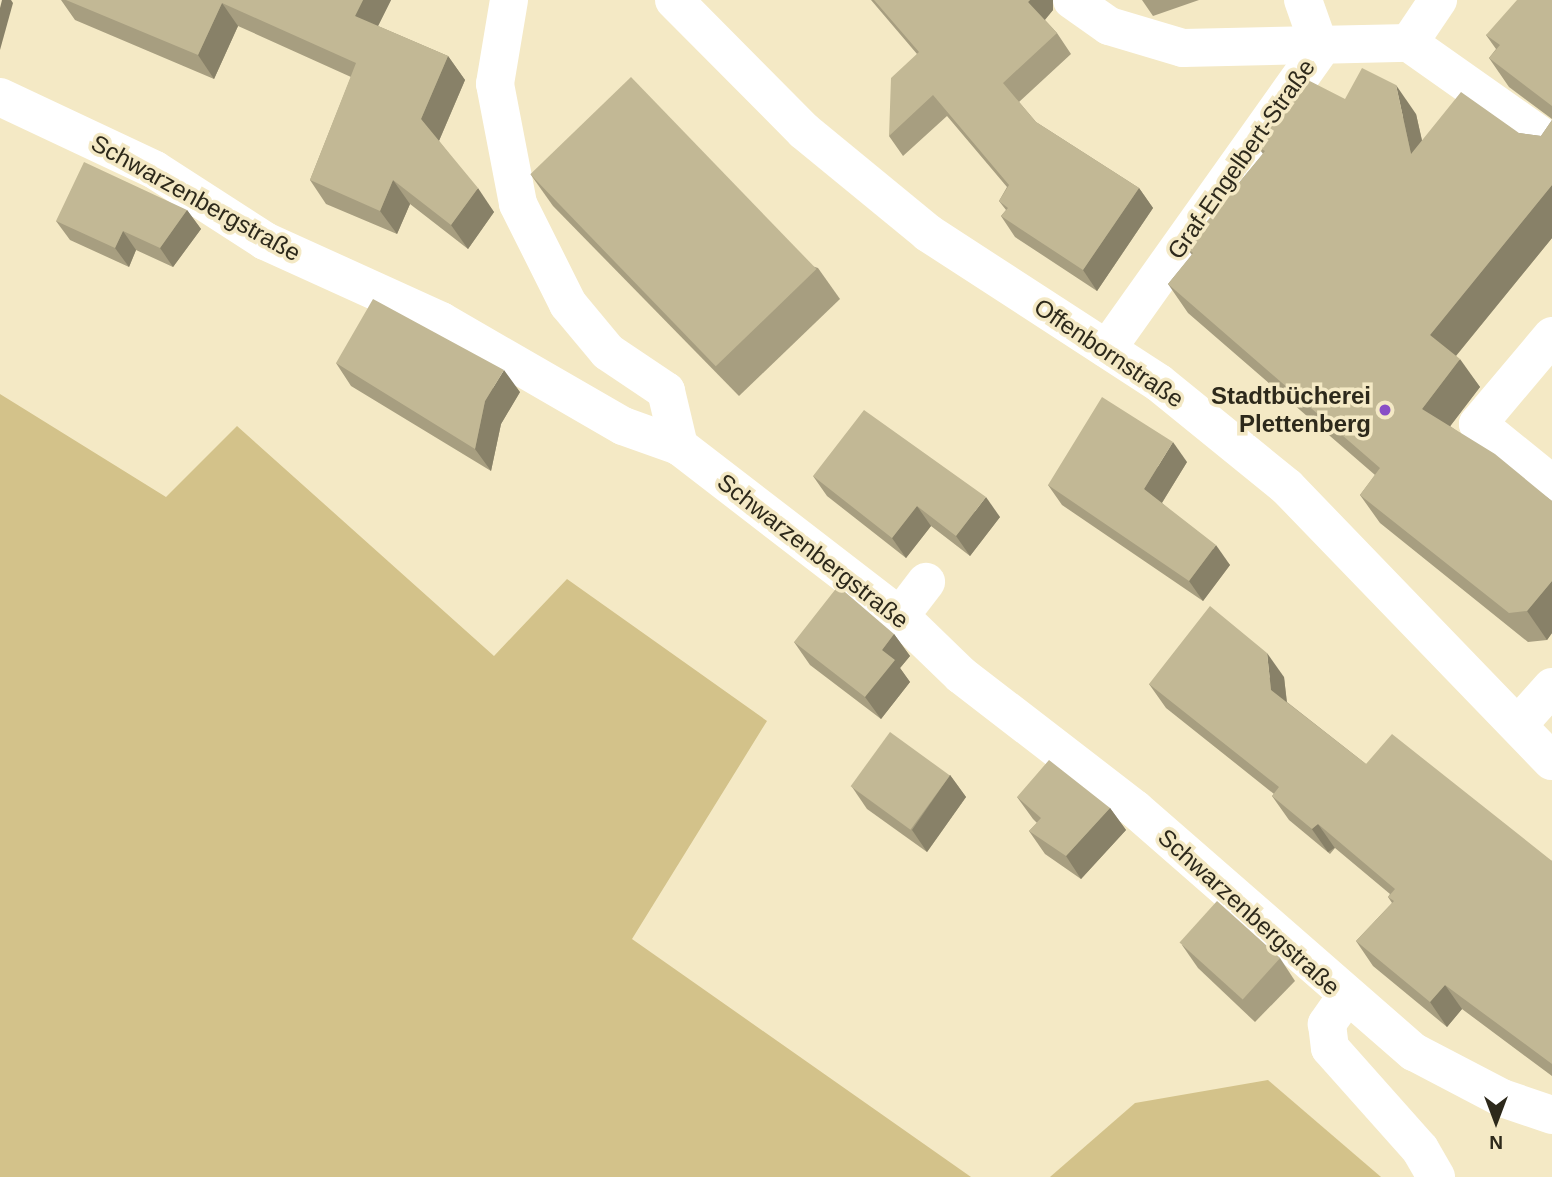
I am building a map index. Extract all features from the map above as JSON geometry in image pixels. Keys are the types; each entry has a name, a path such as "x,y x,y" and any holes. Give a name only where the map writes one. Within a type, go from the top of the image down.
{"street":[{"path":"509,0 495,84 518,204 568,304 608,352 666,391 679,446"},
{"name":"Offenbornstraße","path":"674,0 804,131 928,233 1107,349 1287,487 1552,761"},
{"path":"1072,0 1112,13 1183,48 1320,48 1303,0"},
{"path":"1438,0 1409,43 1552,144"},
{"name":"Graf-Engelbert-Straße","path":"1107,349 1320,48 1409,43"},
{"name":"Schwarzenbergstraße","path":"0,97 155,170 265,241 441,321 623,426 679,446 900,616 961,675 1135,809 1345,998 1414,1052 1502,1098 1552,1115"},
{"path":"1552,336 1478,424 1552,484"},
{"path":"900,616 926,582"},
{"path":"1518,725 1552,687"},
{"path":"1345,998 1327,1024 1330,1048 1420,1149 1436,1177"}],"shaded area":[{"path":"0,394 166,497 237,426 494,656 567,579 767,721 632,939 971,1177 0,1177"},
{"path":"1268,1080 1381,1177 1050,1177 1135,1103"}],"building":[{"path":"66,0 363,0 355,16 448,56 421,119 478,188 451,225 393,180 380,211 310,180 356,63 222,3 198,55"},
{"path":"874,0 1030,0 1028,2 1057,33 1003,83 1036,122 1139,188 1083,270 1001,216 1008,208 999,201 1009,185 933,95 889,136 891,78 919,52"},
{"path":"1517,0 1552,0 1552,106 1489,58 1500,45 1486,35"},
{"path":"1362,68 1396,85 1411,154 1461,92 1519,133 1541,136 1552,120 1552,185 1430,335 1460,359 1422,409 1495,454 1552,501 1552,581 1527,611 1509,613 1360,495 1380,468 1168,284 1193,253 1186,247 1265,151 1258,147 1298,75 1345,99"},
{"path":"631,77 816,269 716,366 530,174"},
{"path":"84,162 187,210 160,248 123,231 115,248 56,221"},
{"path":"373,299 504,370 485,401 475,449 336,363"},
{"path":"1102,397 1173,442 1144,489 1216,545 1189,581 1048,485"},
{"path":"864,410 986,497 956,536 917,506 892,538 813,476"},
{"path":"838,586 894,634 882,650 895,660 865,697 794,642"},
{"path":"1210,606 1267,653 1271,690 1366,764 1392,734 1552,861 1552,1064 1445,985 1430,1002 1356,941 1394,901 1388,897 1395,889 1318,824 1312,829 1272,796 1279,787 1149,684"},
{"path":"890,732 950,775 910,830 851,786"},
{"path":"1049,760 1110,808 1066,856 1029,831 1041,818 1017,797"},
{"path":"1217,901 1280,958 1243,999 1180,943"}],"place":[{"name":"Stadtbücherei Plettenberg","path":"1385,410"}]}
